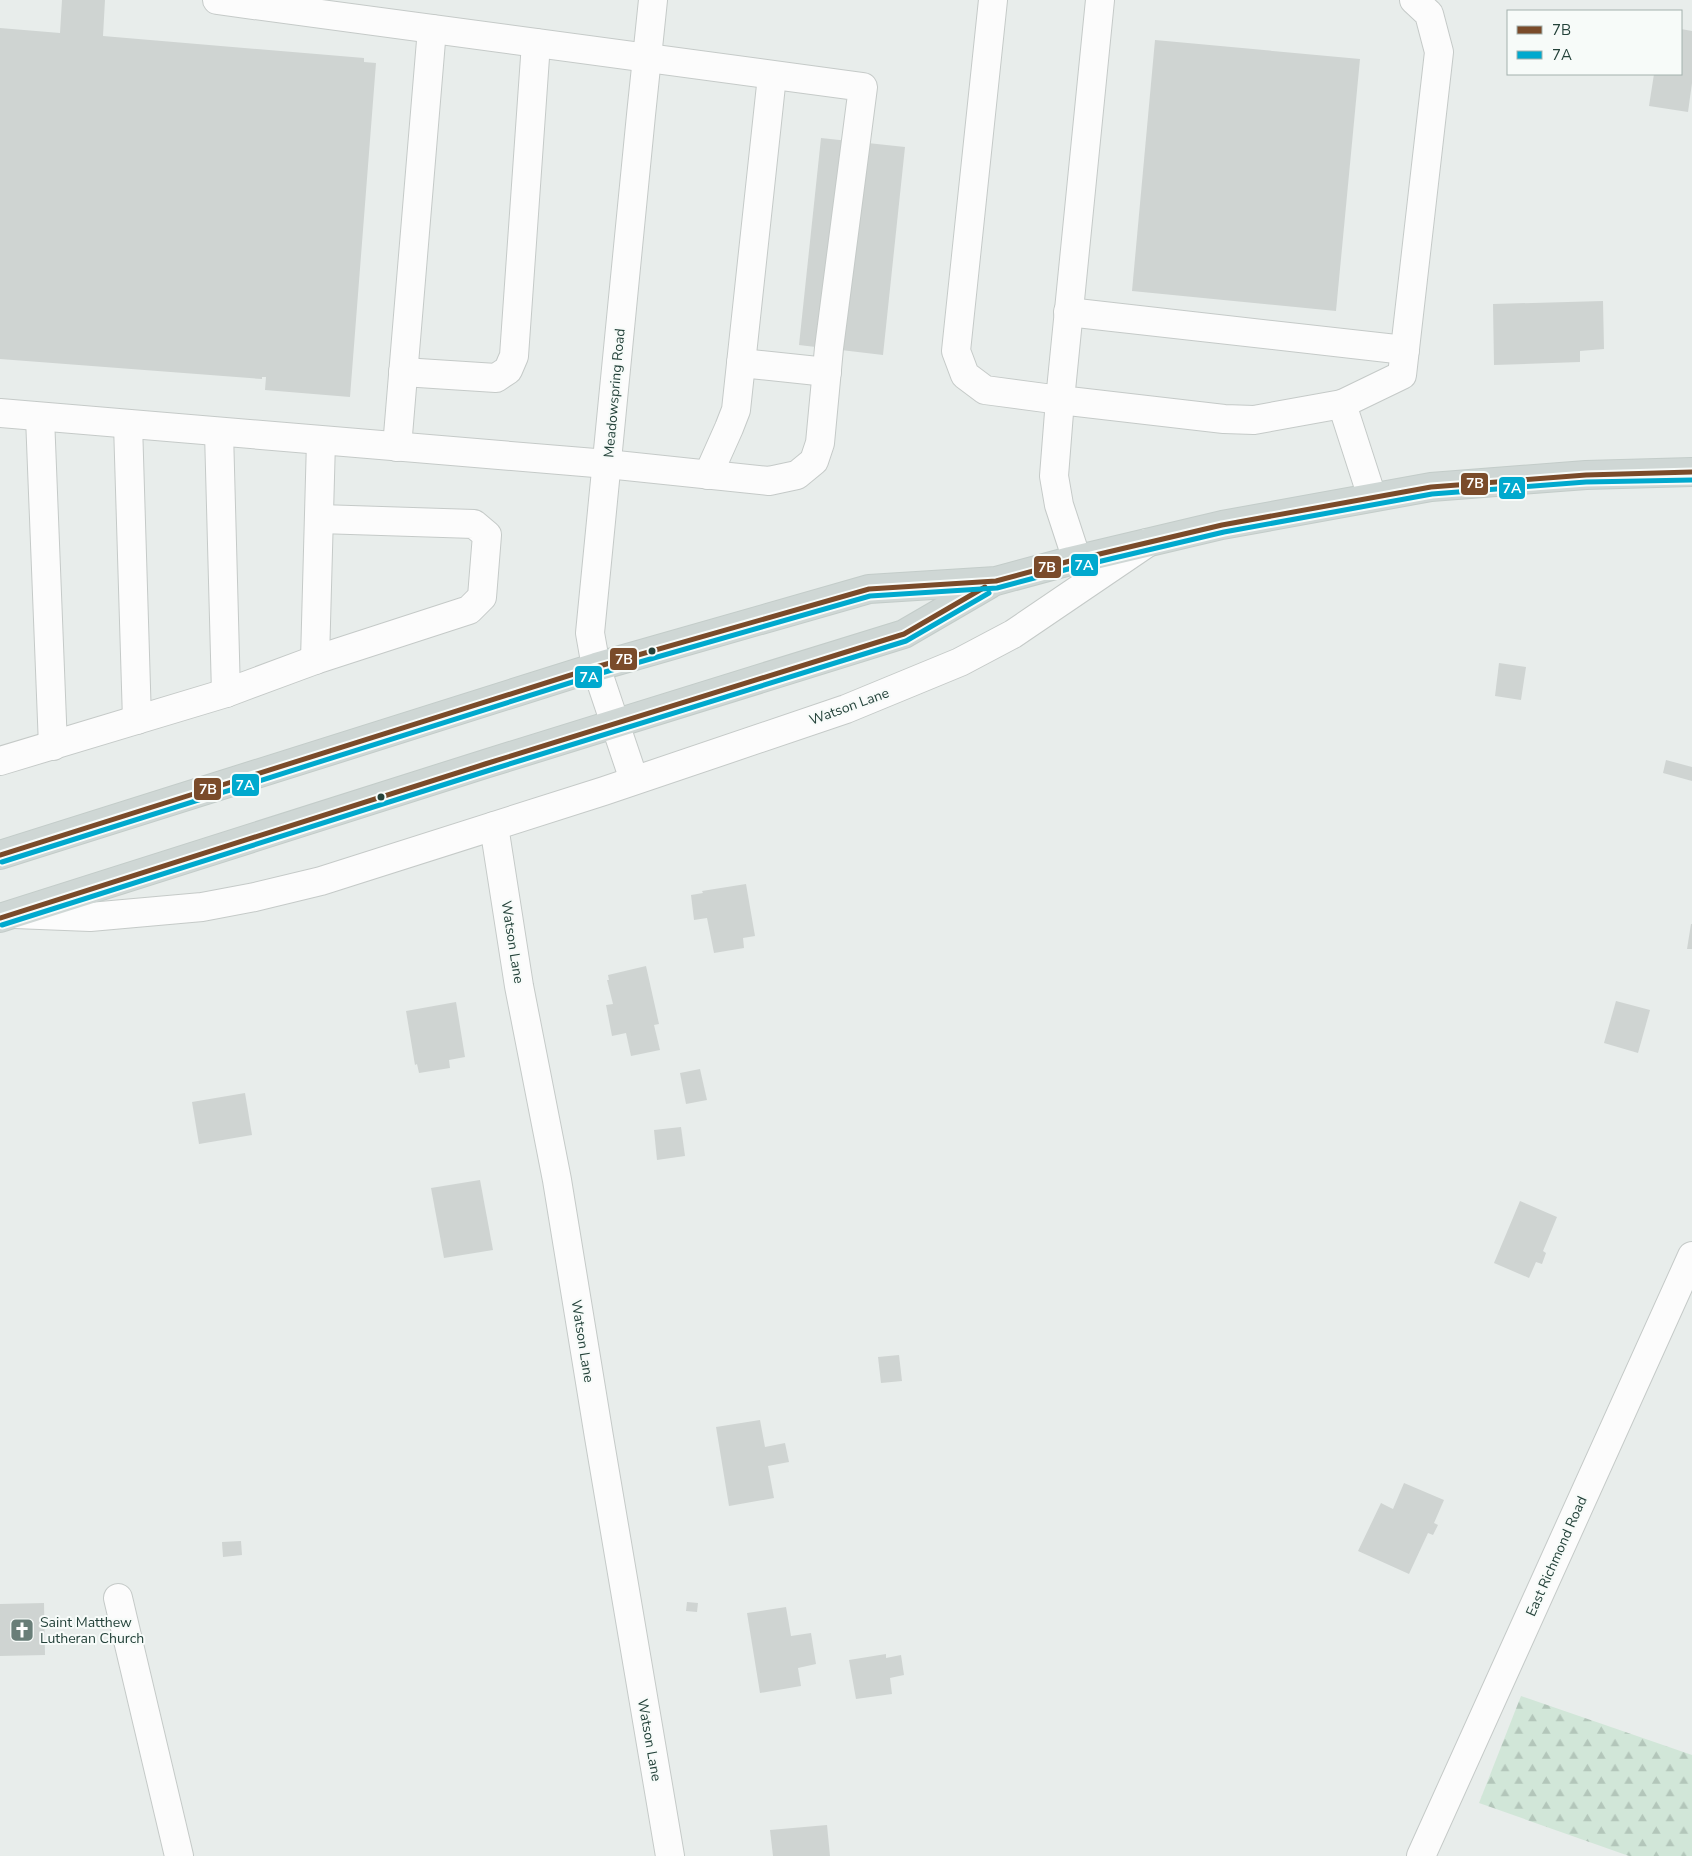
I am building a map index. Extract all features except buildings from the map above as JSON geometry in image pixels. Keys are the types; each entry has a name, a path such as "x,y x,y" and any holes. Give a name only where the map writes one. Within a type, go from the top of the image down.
{"main road":[{"path":"0,855 596,667 869,589 996,581 1150,541 1222,525 1431,487 1586,475 1692,472"},
{"path":"5,916 244,839 904,634 996,581"}],"street":[{"path":"0,413 607,464 769,481 797,474 814,461 820,442 826,372 863,87 217,0"},
{"name":"Meadowspring Road","path":"634,780 596,667 590,633 654,0"},
{"path":"993,0 956,351 965,375 985,390 1224,419 1254,420 1342,404 1402,375 1439,52 1429,14 1414,0"},
{"path":"1077,560 1059,506 1054,476 1068,312 1100,0"},
{"path":"397,447 432,29"},
{"path":"403,372 496,378 508,370 514,356 536,43"},
{"path":"708,475 736,410 772,76"},
{"path":"1068,312 1405,350"},
{"path":"741,363 826,372"},
{"path":"1342,404 1372,497"},
{"path":"40,416 52,746"},
{"path":"128,424 136,720"},
{"path":"219,432 226,693"},
{"path":"315,660 321,441"},
{"path":"0,761 226,693 315,660 469,610 482,597 487,535 474,524 320,520"},
{"name":"Watson Lane","path":"5,916 90,917 202,907 255,897 321,881 494,826 846,709 960,662 1013,634 1150,541"},
{"name":"Watson Lane","path":"494,826 519,986 557,1180 600,1447 670,1856"},
{"name":"East Richmond Road","path":"1421,1856 1692,1256"},
{"path":"118,1598 179,1856"}],"green space":[{"path":"1521,1696 1692,1755 1692,1856 1629,1856 1479,1803"}],"transit line":[{"name":"7B","path":"0,855 596,667 869,589 996,581 1070,561 1222,525 1431,487 1586,475 1692,472"},
{"name":"7A","path":"2,862 598,674 870,596 997,588 1224,532 1432,494 1586,482 1692,480"},
{"name":"7B","path":"0,918 485,764 904,634 985,587"},
{"name":"7A","path":"2,925 487,771 906,641 989,593"}],"place":[{"name":"Saint Matthew Lutheran Church","path":"22,1630"}]}
